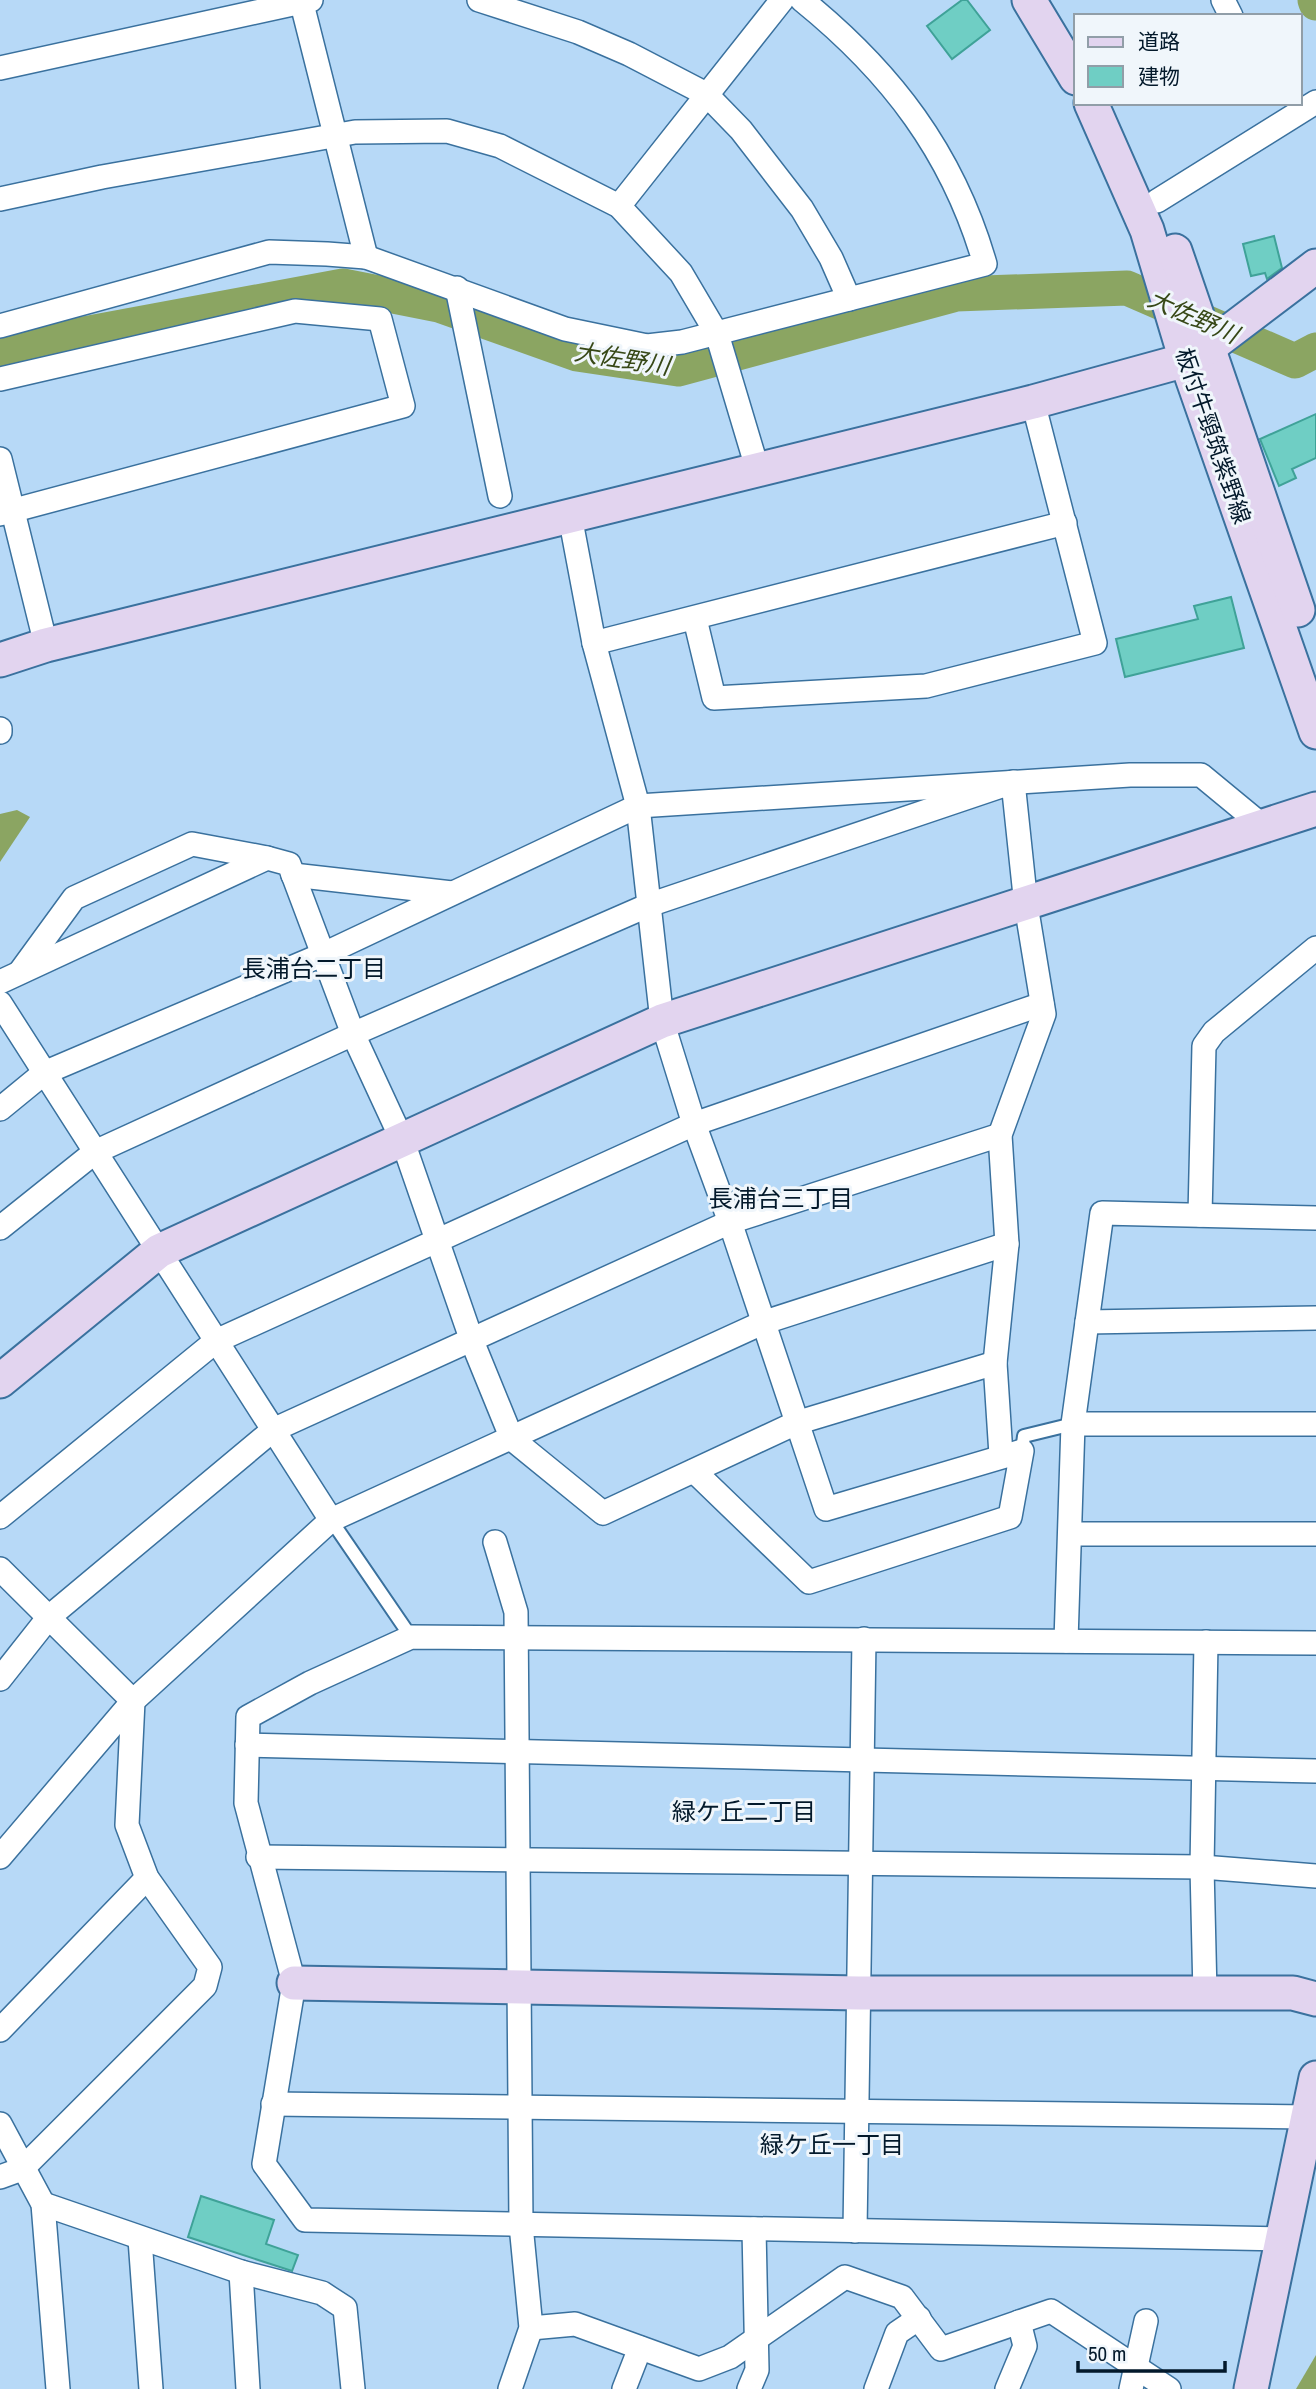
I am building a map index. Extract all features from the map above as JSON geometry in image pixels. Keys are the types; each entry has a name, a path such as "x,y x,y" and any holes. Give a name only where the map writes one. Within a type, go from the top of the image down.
{"street":[{"path":"0,68 305,0 335,136 366,257"},
{"path":"479,0 578,32 629,54 706,94 741,130 802,209 831,258 849,299"},
{"path":"619,206 782,0"},
{"path":"0,326 269,252 366,257 457,288 505,309 565,330 647,346 717,334 985,264 972,221 932,141 867,56 802,0"},
{"path":"1029,0 1074,75"},
{"path":"1052,0 1074,34"},
{"path":"1157,201 1278,113 1316,102"},
{"name":"板付牛頸筑紫野線","path":"1092,105 1197,353 1316,665"},
{"name":"板付牛頸筑紫野線","path":"1114,105 1157,201 1197,353 1316,732"},
{"path":"0,199 102,177 335,136 404,129 447,131 500,146 619,206 681,273 717,334 758,471"},
{"path":"0,660 46,645 1033,402 1197,353 1304,274"},
{"path":"457,288 500,496"},
{"path":"0,379 295,310 380,318 403,406 7,513"},
{"path":"695,619 714,698 926,686 1095,643 1033,402"},
{"path":"0,459 7,513 46,645"},
{"path":"570,516 594,643 638,806 662,1021 694,1124 826,1509 1011,1453"},
{"path":"594,643 1065,523"},
{"path":"0,1109 44,1073 324,954 638,806 1130,775 1201,775 1264,827"},
{"path":"694,1471 809,1582 1010,1517 1011,1453 995,1363 1007,1244 1000,1135 1044,1014 1026,905 1013,782"},
{"path":"0,1228 95,1152 353,1034 649,905 1013,782"},
{"path":"0,1381 159,1251 662,1021 1316,809"},
{"path":"9,978 74,898 192,845 289,864 353,1034 402,1142 472,1341 512,1439 603,1513 796,1423 995,1363"},
{"path":"9,978 267,858"},
{"path":"293,875 452,893"},
{"path":"1200,1215 1204,1046 1214,1032 1316,948"},
{"path":"0,1003 331,1521"},
{"path":"0,1517 216,1341 436,1238 694,1124 1042,1004"},
{"path":"0,1679 49,1617 273,1430 730,1223 1000,1135"},
{"path":"1066,1641 1073,1423 1101,1213 1316,1218"},
{"path":"0,1857 133,1701 331,1521 762,1323 1007,1244"},
{"path":"1087,1322 1316,1318"},
{"path":"1073,1423 1316,1424"},
{"path":"1069,1534 1316,1534"},
{"path":"495,1542 516,1612 521,2225 531,2328 510,2389"},
{"path":"0,1569 133,1701 127,1825 147,1878 210,1967 205,1986 22,2169 0,2177"},
{"path":"1284,2239 305,2220 264,2164 295,1983 258,1857 246,1803 248,1717 310,1683 411,1637 1316,1643"},
{"path":"855,2231 864,1639"},
{"path":"1205,1994 1202,1867 1206,1642"},
{"path":"247,1745 1316,1771"},
{"path":"258,1857 1202,1867 1316,1875"},
{"path":"0,2030 147,1878"},
{"path":"295,1983 859,1993 1293,1993 1316,1999"},
{"path":"1251,2389 1316,2078"},
{"path":"273,2104 1309,2117"},
{"path":"0,2124 43,2204 58,2389"},
{"path":"43,2204 241,2272 322,2293 345,2308 353,2389"},
{"path":"749,2389 757,2370 754,2229"},
{"path":"140,2239 151,2389"},
{"path":"241,2272 248,2389"},
{"path":"531,2328 575,2324 699,2369 730,2357 845,2277 902,2297 941,2349 1051,2311 1133,2378 1169,2389"},
{"path":"876,2389 897,2333 919,2318"},
{"path":"1133,2378 1146,2320"},
{"path":"1007,2389 1025,2346 1019,2322"},
{"path":"624,2389 640,2348"}],"lane":[{"path":"1011,1453 1024,1436 1073,1423"},
{"path":"331,1521 411,1637"}],"shaded area":[{"path":"17,810 30,817 0,862 0,814"},
{"path":"1316,2355 1316,2389 1296,2389"}],"building":[{"path":"962,0 967,0 990,30 952,59 927,26"},
{"path":"1274,236 1282,268 1267,279 1265,273 1251,276 1243,244"},
{"path":"1316,414 1316,458 1292,469 1296,478 1279,486 1260,439"},
{"path":"1231,597 1244,648 1125,677 1116,639 1198,619 1194,606"},
{"path":"201,2196 274,2220 266,2244 298,2255 292,2271 188,2237"}],"waterway":[{"name":"大佐野川","path":"0,353 41,342 343,286 439,305 577,354 678,369 956,294 1127,288 1295,361 1316,350"}],"district":[{"name":"長浦台二丁目","path":"314,969"},
{"name":"長浦台三丁目","path":"781,1199"},
{"name":"緑ケ丘二丁目","path":"744,1812"},
{"name":"緑ケ丘一丁目","path":"832,2145"}]}
